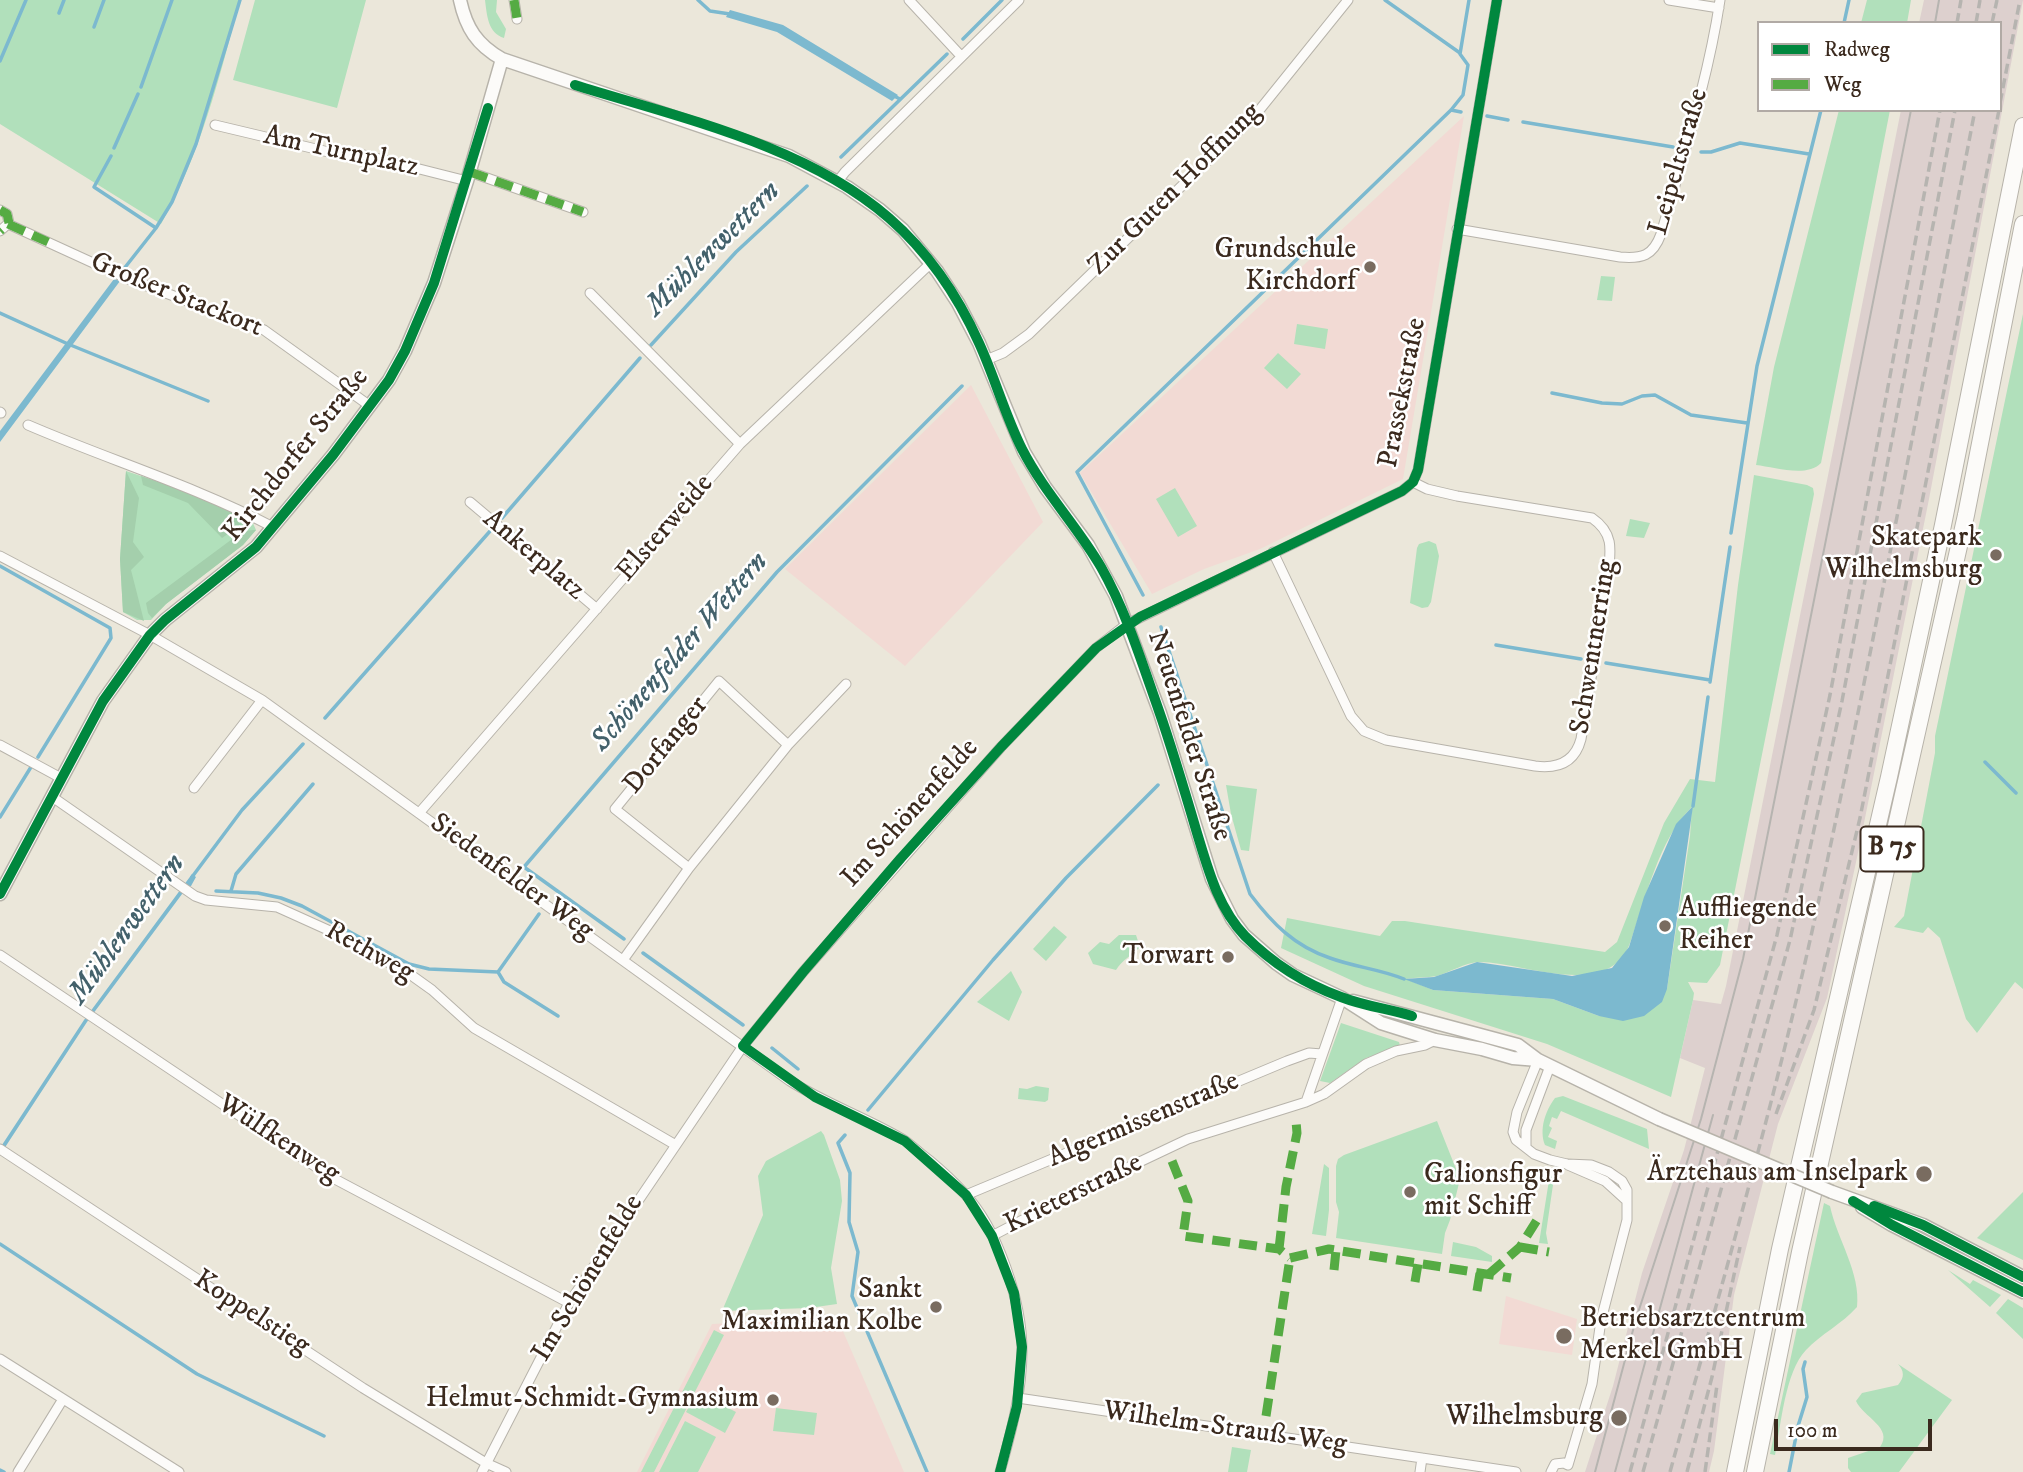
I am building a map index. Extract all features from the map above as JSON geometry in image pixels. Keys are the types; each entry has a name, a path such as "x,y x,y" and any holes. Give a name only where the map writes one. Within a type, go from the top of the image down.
{"highway":[{"name":"B 75","path":"1735,1472 1780,1249 1889,777 1943,525 2023,126"},
{"name":"B 75","path":"1755,1472 1800,1252 1963,529 2023,224"}],"main road":[{"name":"Neuenfelder Straße","path":"461,2 475,38 487,50 502,59 773,149 838,181 892,220 931,263 966,317 1024,452 1102,569 1127,624 1160,713 1212,879 1232,919 1244,935 1293,975 1342,998 1381,1023 1435,1040 1513,1058 1538,1060"},
{"name":"Kirchdorfer Straße","path":"0,894 103,701 150,635 188,601 243,559 273,527 370,406 400,361 422,316 469,176 502,59"},
{"name":"Neuenfelder Straße","path":"1342,998 1518,1045 1538,1060 1660,1119 1853,1201 1896,1213 2023,1277"},
{"name":"Neuenfelder Straße","path":"1853,1201 1892,1225 2023,1292"}],"street":[{"path":"514,0 517,19"},
{"path":"909,0 961,56"},
{"path":"838,181 1019,0"},
{"name":"Zur Guten Hoffnung","path":"986,360 1003,353 1029,334 1257,113 1348,0"},
{"name":"Prassekstraße","path":"1127,624 1402,491 1413,482 1418,470 1497,0"},
{"path":"1669,0 1720,4"},
{"name":"Leipeltstraße","path":"1457,229 1620,257 1635,258 1648,254 1657,246 1661,234 1706,76 1720,4"},
{"name":"Am Turnplatz","path":"215,125 341,156 360,155 469,176 583,212"},
{"path":"0,210 7,214 8,224 0,232"},
{"name":"Großer Stackort","path":"8,224 122,276 264,330 370,406"},
{"name":"Elsterweide","path":"421,812 740,444 931,263"},
{"path":"590,293 740,444"},
{"path":"28,425 87,451 227,503 273,527"},
{"name":"Schwentnerring","path":"1273,552 1351,716 1364,732 1373,737 1549,768 1569,760 1581,743 1612,547 1603,525 1592,518 1427,489 1413,482"},
{"name":"Ankerplatz","path":"470,502 597,609"},
{"name":"Siedenfelder Weg","path":"0,556 150,635 262,700 815,1097 905,1141 966,1195 992,1236"},
{"name":"Im Schönenfelde","path":"484,1468 569,1303 674,1143 743,1046 803,972 992,757 1096,648 1127,624"},
{"name":"Dorfanger","path":"689,869 615,808 719,681 788,745"},
{"path":"623,960 689,869 788,745 846,684"},
{"path":"194,788 262,700"},
{"path":"0,745 61,778"},
{"name":"Rethweg","path":"51,796 189,893 206,900 277,906 307,919 411,975 474,1028 674,1143"},
{"name":"Wülfkenweg","path":"0,955 331,1177 569,1303"},
{"path":"1306,1102 1342,998"},
{"name":"Krieterstraße","path":"1000,1472 1018,1398 1022,1347 1018,1309 1010,1279 992,1236 1063,1198 1188,1139 1306,1102 1324,1094 1366,1064 1396,1051 1435,1040"},
{"name":"Algermissenstraße","path":"966,1195 1287,1061 1309,1054 1322,1054"},
{"path":"1538,1060 1527,1082 1514,1124 1514,1136 1540,1157 1567,1164 1605,1181 1627,1201 1627,1220 1601,1320 1592,1384 1570,1469"},
{"path":"1526,1147 1526,1130 1550,1066"},
{"name":"Koppelstieg","path":"3,1151 484,1468 506,1472"},
{"path":"0,1359 179,1472"},
{"name":"Wilhelm-Strauß-Weg","path":"1018,1398 1516,1472"},
{"path":"20,1470 63,1399"},
{"path":"1420,1472 1422,1458"},
{"path":"1551,1472 1555,1464 1564,1463 1570,1469"}],"shaded area":[{"path":"1924,0 2023,0 2002,111 2002,21 1919,21"},
{"path":"1901,112 2002,112 1929,499 1827,998 1778,1124 1734,1295 1709,1472 1585,1472 1613,1386 1642,1273 1684,1150 1705,1068 1680,1058 1693,1000 1721,1004"},
{"name":"Grundschule Kirchdorf","path":"1464,116 1403,479 1260,549 1204,569 1152,594 1080,473"},
{"path":"971,385 1043,522 905,666 785,569"},
{"path":"1506,1296 1577,1319 1572,1355 1499,1344"},
{"name":"Helmut-Schmidt-Gymnasium","path":"831,1318 842,1329 904,1472 637,1472 712,1324"}],"green space":[{"path":"0,0 240,0 198,143 161,224 0,124"},
{"path":"255,0 366,0 337,108 233,80"},
{"path":"485,0 497,0 496,12 506,29 504,38 491,28"},
{"path":"1867,0 1911,0 1907,21 1862,21"},
{"path":"1838,112 1890,112 1821,463 1807,470 1756,465 1774,367"},
{"path":"1601,276 1615,277 1612,301 1597,300"},
{"path":"2023,314 2023,989 2015,982 1977,1033 1966,1019 1940,938 1928,927 1923,933 1894,927 1904,916 1935,753 1935,736"},
{"path":"1297,324 1328,329 1325,349 1294,344"},
{"path":"1278,353 1301,374 1287,389 1264,368"},
{"path":"126,471 192,493 252,521 256,530 243,545 166,604 151,620 137,620 123,612 120,559"},
{"path":"126,471 139,498 133,542 144,557 131,570 144,621 123,612 120,559"},
{"path":"1754,475 1813,488 1814,494 1720,965 1707,983 1688,982 1694,993 1693,1000 1671,1097 1547,1044 1364,986 1281,948 1287,918 1380,936 1392,921 1405,921 1605,952 1617,942 1664,823 1690,779 1715,782","holes":["1692,807 1667,989 1599,1016 1553,999 1433,990 1406,979 1437,976 1478,962 1562,974 1584,975 1603,971 1619,961 1630,943 1662,853 1680,820"]},
{"path":"141,476 192,493 253,523 241,525 222,538 188,503 143,485"},
{"path":"1175,488 1197,526 1178,537 1156,499"},
{"path":"1630,519 1650,523 1644,538 1626,536"},
{"path":"256,530 243,545 166,604 152,618 146,603 243,531"},
{"path":"1429,541 1436,544 1439,556 1431,602 1428,607 1422,608 1410,603 1417,548 1419,544"},
{"path":"1226,785 1257,789 1249,851 1241,850"},
{"path":"1054,926 1067,937 1046,961 1033,949"},
{"path":"1119,935 1136,935 1140,947 1116,970 1093,964 1088,953 1100,942 1109,944"},
{"path":"1011,971 1022,992 1009,1021 977,1002"},
{"path":"1341,1023 1399,1042 1400,1046 1366,1058 1330,1083 1320,1081"},
{"path":"1019,1088 1049,1088 1048,1100 1018,1099"},
{"path":"1563,1096 1647,1129 1649,1149 1561,1111 1557,1119 1552,1117 1549,1126 1552,1128 1548,1137 1557,1141 1555,1149 1545,1145 1543,1127 1548,1109 1555,1098"},
{"path":"1437,1121 1460,1179 1442,1254 1336,1238 1339,1212 1336,1202 1338,1159"},
{"path":"821,1131 840,1180 842,1201 831,1268 837,1304 809,1308 722,1311 763,1215 758,1176 766,1161"},
{"path":"1324,1164 1329,1168 1326,1236 1312,1234"},
{"path":"1550,1174 1554,1178 1546,1233 1548,1244 1539,1243"},
{"path":"2023,1192 2023,1260 1977,1238"},
{"path":"1824,1203 1830,1206 1852,1269 1857,1307 1812,1344 1799,1360 1785,1400 1775,1455 1770,1454"},
{"path":"1453,1242 1476,1247 1492,1256 1492,1262 1451,1256"},
{"path":"1948,1270 1970,1284 1973,1280 2001,1295 1990,1307"},
{"path":"2008,1299 2023,1308 2023,1339 1996,1313"},
{"path":"714,1330 724,1335 654,1472 641,1472"},
{"path":"1898,1364 1952,1400 1899,1472 1851,1472 1848,1458 1880,1447 1883,1440 1880,1428 1856,1401 1862,1393 1898,1385 1903,1374"},
{"path":"697,1392 736,1412 725,1433 686,1412"},
{"path":"776,1408 817,1413 814,1435 773,1431"},
{"path":"685,1421 716,1437 698,1472 659,1472"},
{"path":"1232,1447 1251,1450 1247,1472 1228,1472"}],"water":[{"path":"730,10 783,25 898,95 892,101 777,32 726,17"},
{"path":"114,279 120,281 0,442 0,431"},
{"path":"1693,806 1667,989 1662,1002 1644,1016 1623,1021 1599,1016 1553,999 1433,990 1404,979 1434,977 1477,962 1572,976 1612,968 1629,947 1644,897 1676,824"},
{"path":"192,874 196,877 191,886 188,886 87,1022 0,1155 0,1148 84,1020"}],"waterway":[{"path":"0,61 26,0"},
{"path":"59,13 64,0"},
{"path":"94,27 104,0"},
{"path":"141,87 172,0"},
{"path":"119,275 156,228 172,202 196,144 240,0"},
{"path":"698,0 710,11 730,14"},
{"name":"Mühlenwettern","path":"963,39 1002,0"},
{"path":"1385,0 1460,53"},
{"path":"1143,595 1077,472 1451,110 1463,95 1468,65 1460,54 1469,0"},
{"path":"1844,21 1849,0"},
{"name":"Mühlenwettern","path":"841,157 947,54"},
{"path":"114,148 138,94"},
{"path":"892,95 900,99"},
{"path":"1451,110 1461,112"},
{"path":"1731,533 1757,366 1820,112"},
{"path":"1487,116 1508,120"},
{"path":"1523,122 1673,147"},
{"path":"1701,152 1711,152 1740,143 1809,154"},
{"path":"111,156 94,187 156,228"},
{"name":"Mühlenwettern","path":"651,345 736,252 807,186"},
{"path":"0,313 208,401"},
{"name":"Mühlenwettern","path":"502,518 640,358"},
{"name":"Schönenfelder Wettern","path":"624,939 524,867 777,572 962,386"},
{"path":"1552,393 1602,403 1622,404 1642,396 1655,395 1691,415 1747,423"},
{"name":"Mühlenwettern","path":"325,718 491,530"},
{"path":"1710,682 1730,547"},
{"path":"0,566 110,628 111,638 38,757"},
{"path":"1161,627 1250,894 1275,924 1305,947 1339,961 1404,979"},
{"path":"1496,645 1581,659"},
{"path":"1606,663 1710,680"},
{"path":"1693,806 1708,697"},
{"name":"Mühlenwettern","path":"192,877 242,810 303,744"},
{"path":"1985,762 2016,793"},
{"path":"0,817 31,767"},
{"path":"231,891 236,874 313,784"},
{"path":"868,1110 993,960 1066,878 1158,785"},
{"name":"Schönenfelder Wettern","path":"216,891 258,893 281,898 302,906 409,964 429,969 498,972 504,982 558,1016"},
{"path":"498,972 539,914"},
{"name":"Schönenfelder Wettern","path":"643,953 743,1025"},
{"name":"Schönenfelder Wettern","path":"772,1048 798,1069"},
{"name":"Schönenfelder Wettern","path":"845,1135 838,1143 850,1173 849,1222 858,1252 852,1296 927,1472"},
{"path":"0,1244 197,1374 324,1436"},
{"path":"1789,1472 1807,1397 1803,1369 1805,1362"},
{"path":"0,1470 4,1472"}],"tram line":[{"path":"1935,21 1939,0"},
{"path":"1595,1472 1636,1319 1701,1119 1743,959 1911,112"},
{"path":"1615,1472 1713,1115"}],"railway":[{"path":"1957,21 1961,0"},
{"path":"1976,21 1980,0"},
{"path":"1992,21 1997,0"},
{"path":"2002,93 2020,0"},
{"path":"1630,1472 1777,935 1830,695 1940,112"},
{"path":"1643,1472 1790,940 1842,701 1955,112"},
{"path":"1670,1472 1762,1138 1811,936 1875,627 1975,112"},
{"path":"1776,1114 1814,1010 1860,818 1999,112"},
{"path":"1687,1472 1712,1377 1740,1247"},
{"path":"1705,1472 1717,1385"}],"marked path":[{"path":"514,0 517,19"},
{"path":"470,172 583,212"},
{"path":"0,210 7,214 9,223 0,231"},
{"path":"8,224 48,242"},
{"path":"1279,1249 1286,1187 1297,1133 1296,1121"},
{"path":"1172,1161 1188,1201 1183,1236 1279,1249 1290,1258"},
{"path":"1489,1274 1520,1247 1537,1220"},
{"path":"1520,1247 1549,1252"},
{"path":"1290,1258 1329,1249 1511,1278"},
{"path":"1334,1270 1336,1250"},
{"path":"1266,1416 1290,1258"},
{"path":"1415,1282 1418,1264"},
{"path":"1477,1291 1480,1273"}],"cycle path":[{"path":"1000,1472 1017,1406 1022,1347 1014,1293 992,1236 966,1195 905,1141 815,1097 743,1046 901,858 1001,747 1096,648 1140,617 1402,491 1413,482 1418,470 1497,0"},
{"path":"575,85 740,136 819,171 856,193 889,218 917,245 952,292 971,326 1016,436 1031,465 1092,552 1118,601 1164,726 1210,874 1228,913 1255,946 1302,979 1350,1000 1412,1016"},
{"path":"0,894 103,701 150,635 256,547 333,455 389,380 405,351 434,283 488,108"},
{"path":"1853,1201 1892,1225 2023,1292"},
{"path":"1874,1206 1923,1225 2023,1277"}],"place":[{"name":"Grundschule Kirchdorf","path":"1370,267"},
{"name":"Skatepark Wilhelmsburg","path":"1996,555"},
{"name":"Auffliegende Reiher","path":"1665,926"},
{"name":"Torwart","path":"1228,957"},
{"name":"Ärztehaus am Inselpark","path":"1924,1174"},
{"name":"Galionsfigur mit Schiff","path":"1410,1192"},
{"name":"Sankt Maximilian Kolbe","path":"936,1307"},
{"name":"Betriebsarztcentrum Merkel GmbH","path":"1564,1336"},
{"name":"Helmut-Schmidt-Gymnasium","path":"773,1400"},
{"name":"Wilhelmsburg","path":"1619,1418"}]}
